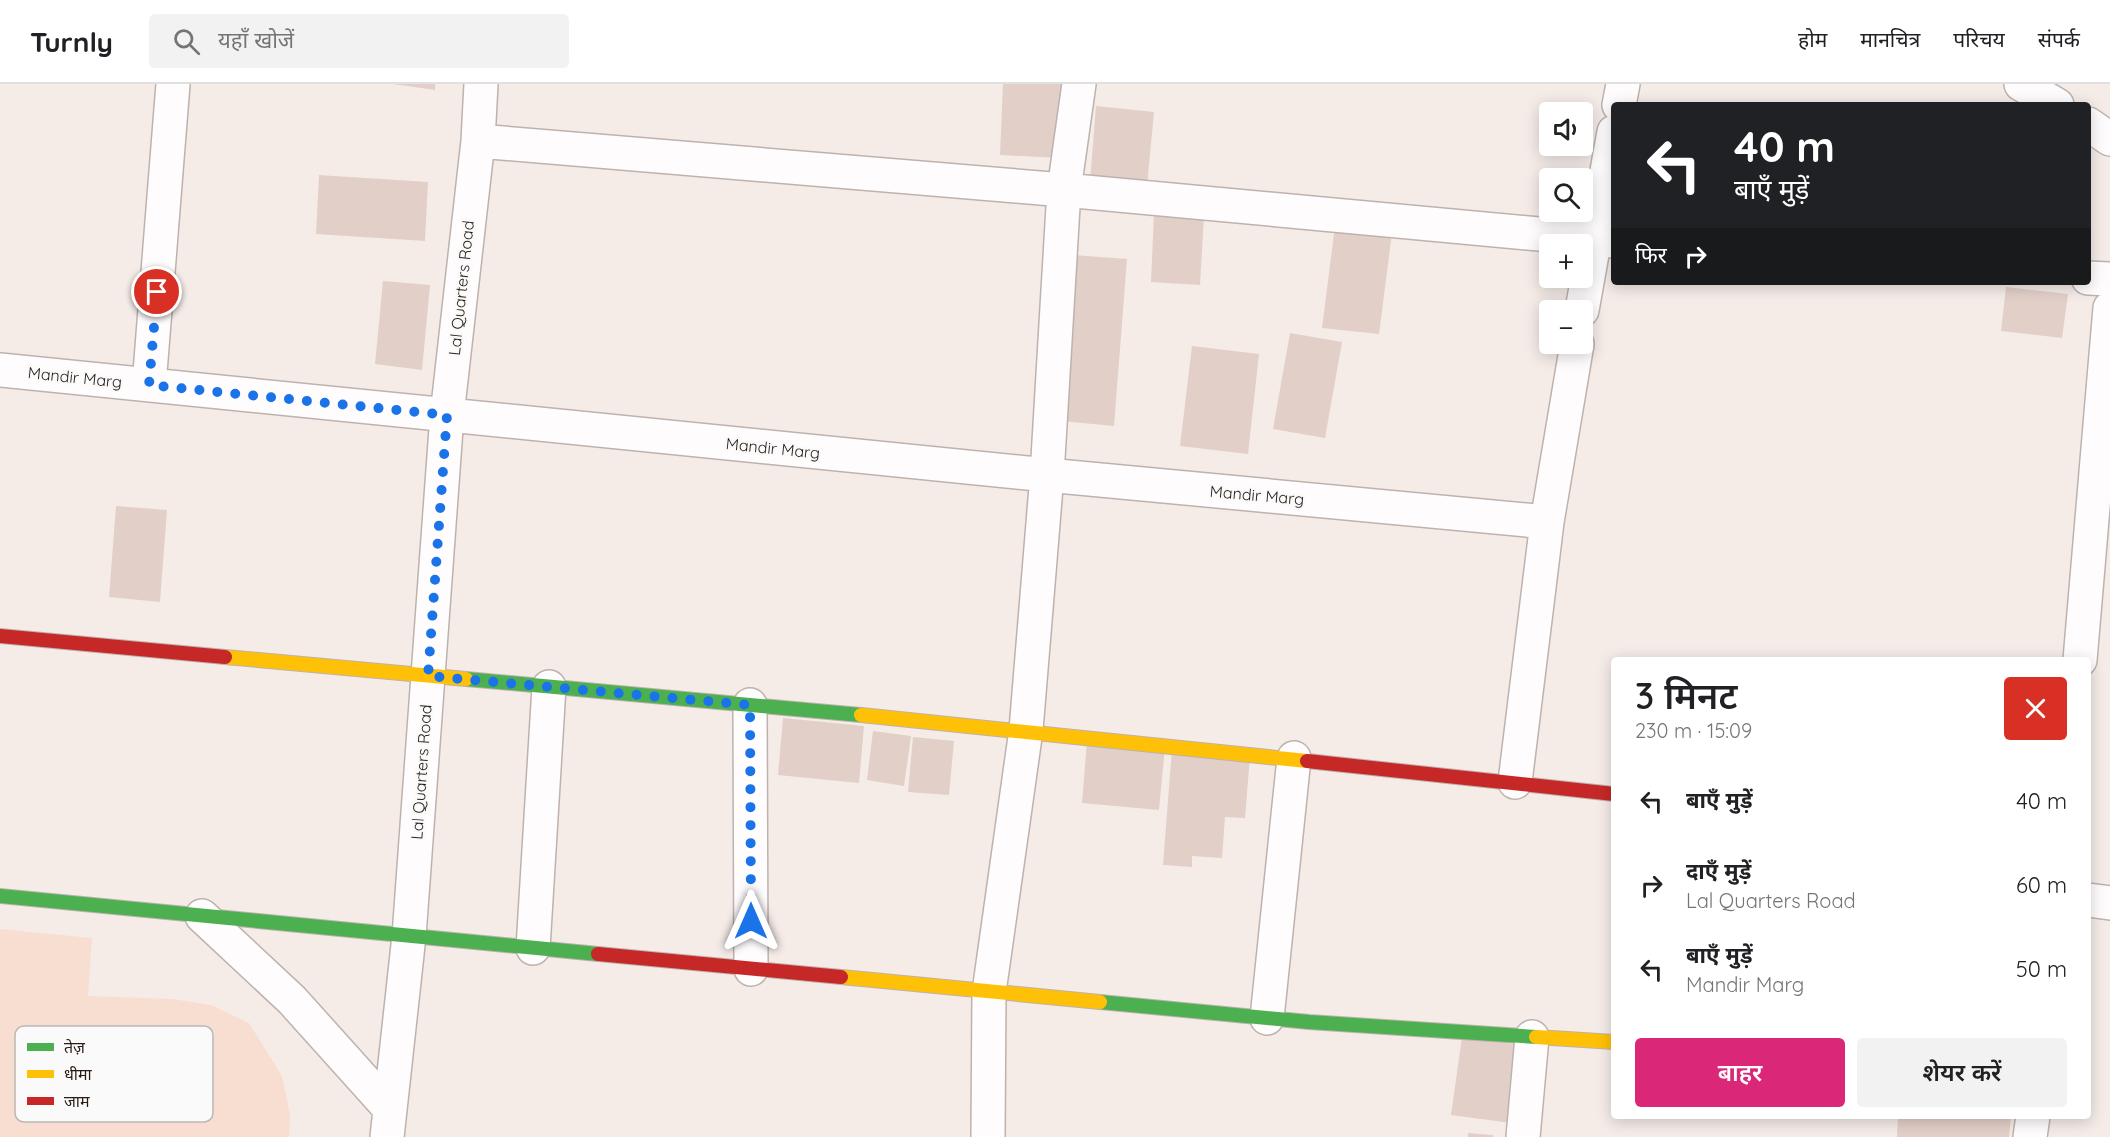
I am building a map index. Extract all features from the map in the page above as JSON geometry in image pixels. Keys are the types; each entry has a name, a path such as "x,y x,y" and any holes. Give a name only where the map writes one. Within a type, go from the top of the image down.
{"street":[{"path":"149,385 173,84"},
{"name":"Lal Quarters Road","path":"389,1123 409,936 447,415 478,141 481,84"},
{"path":"988,1137 989,992 1026,730 1047,475 1064,190 1079,84"},
{"path":"1620,102 1623,84"},
{"path":"2021,84 2052,102"},
{"path":"2091,126 2110,139"},
{"path":"478,141 1064,190 1604,240"},
{"path":"1585,300 1604,240 1611,164"},
{"path":"2091,278 2110,279"},
{"path":"2080,657 2110,308"},
{"path":"1515,782 1547,522 1575,354"},
{"name":"Mandir Marg","path":"0,370 1047,475 1547,522"},
{"path":"0,636 1026,730 1611,794"},
{"path":"533,948 549,687"},
{"path":"750,705 751,969"},
{"path":"1267,1018 1294,758"},
{"path":"0,896 1267,1018 1611,1042"},
{"path":"2091,900 2110,903"},
{"path":"202,916 292,999 389,1123"},
{"path":"1523,1137 1532,1036"},
{"path":"2030,1137 2032,1119"}],"shaded area":[{"path":"0,929 92,938 88,996 172,999 211,1005 249,1023 282,1076 290,1115 289,1137 0,1137"}],"building":[{"path":"393,84 435,84 435,90"},
{"path":"1003,84 1063,84 1060,158 1000,155"},
{"path":"1096,106 1154,112 1147,186 1090,181"},
{"path":"319,175 428,182 425,241 316,234"},
{"path":"1154,212 1204,215 1200,285 1151,282"},
{"path":"1335,226 1392,233 1379,334 1322,328"},
{"path":"1074,255 1127,259 1114,426 1061,421"},
{"path":"383,281 430,285 422,370 375,364"},
{"path":"2006,287 2068,294 2062,338 2001,331"},
{"path":"1290,333 1342,342 1325,438 1273,429"},
{"path":"1192,346 1259,354 1248,454 1180,446"},
{"path":"116,506 167,510 160,602 109,597"},
{"path":"783,718 864,726 859,783 778,775"},
{"path":"873,731 911,736 904,786 867,780"},
{"path":"913,737 954,741 949,795 908,792"},
{"path":"1087,741 1165,747 1159,810 1082,803"},
{"path":"1172,749 1250,756 1245,818 1225,817 1222,858 1192,856 1192,867 1163,865"},
{"path":"1462,1037 1521,1045 1511,1123 1451,1115"},
{"path":"1898,1119 2011,1119 2009,1137 1897,1137"},
{"path":"1468,1133 1493,1135 1493,1137 1468,1137"}],"traffic: fast":[{"path":"466,679 861,715"},
{"path":"0,896 598,954"},
{"path":"1100,1002 1309,1022 1536,1037"}],"traffic: slow":[{"path":"225,657 466,679"},
{"path":"861,715 1307,761"},
{"path":"841,977 1100,1002"},
{"path":"1536,1037 1611,1042"}],"traffic: jam":[{"path":"0,636 225,657"},
{"path":"1307,761 1611,794"},
{"path":"598,954 841,977"}],"route":[{"path":"157,292 149,385 447,415 428,676 750,705 751,921"}]}
